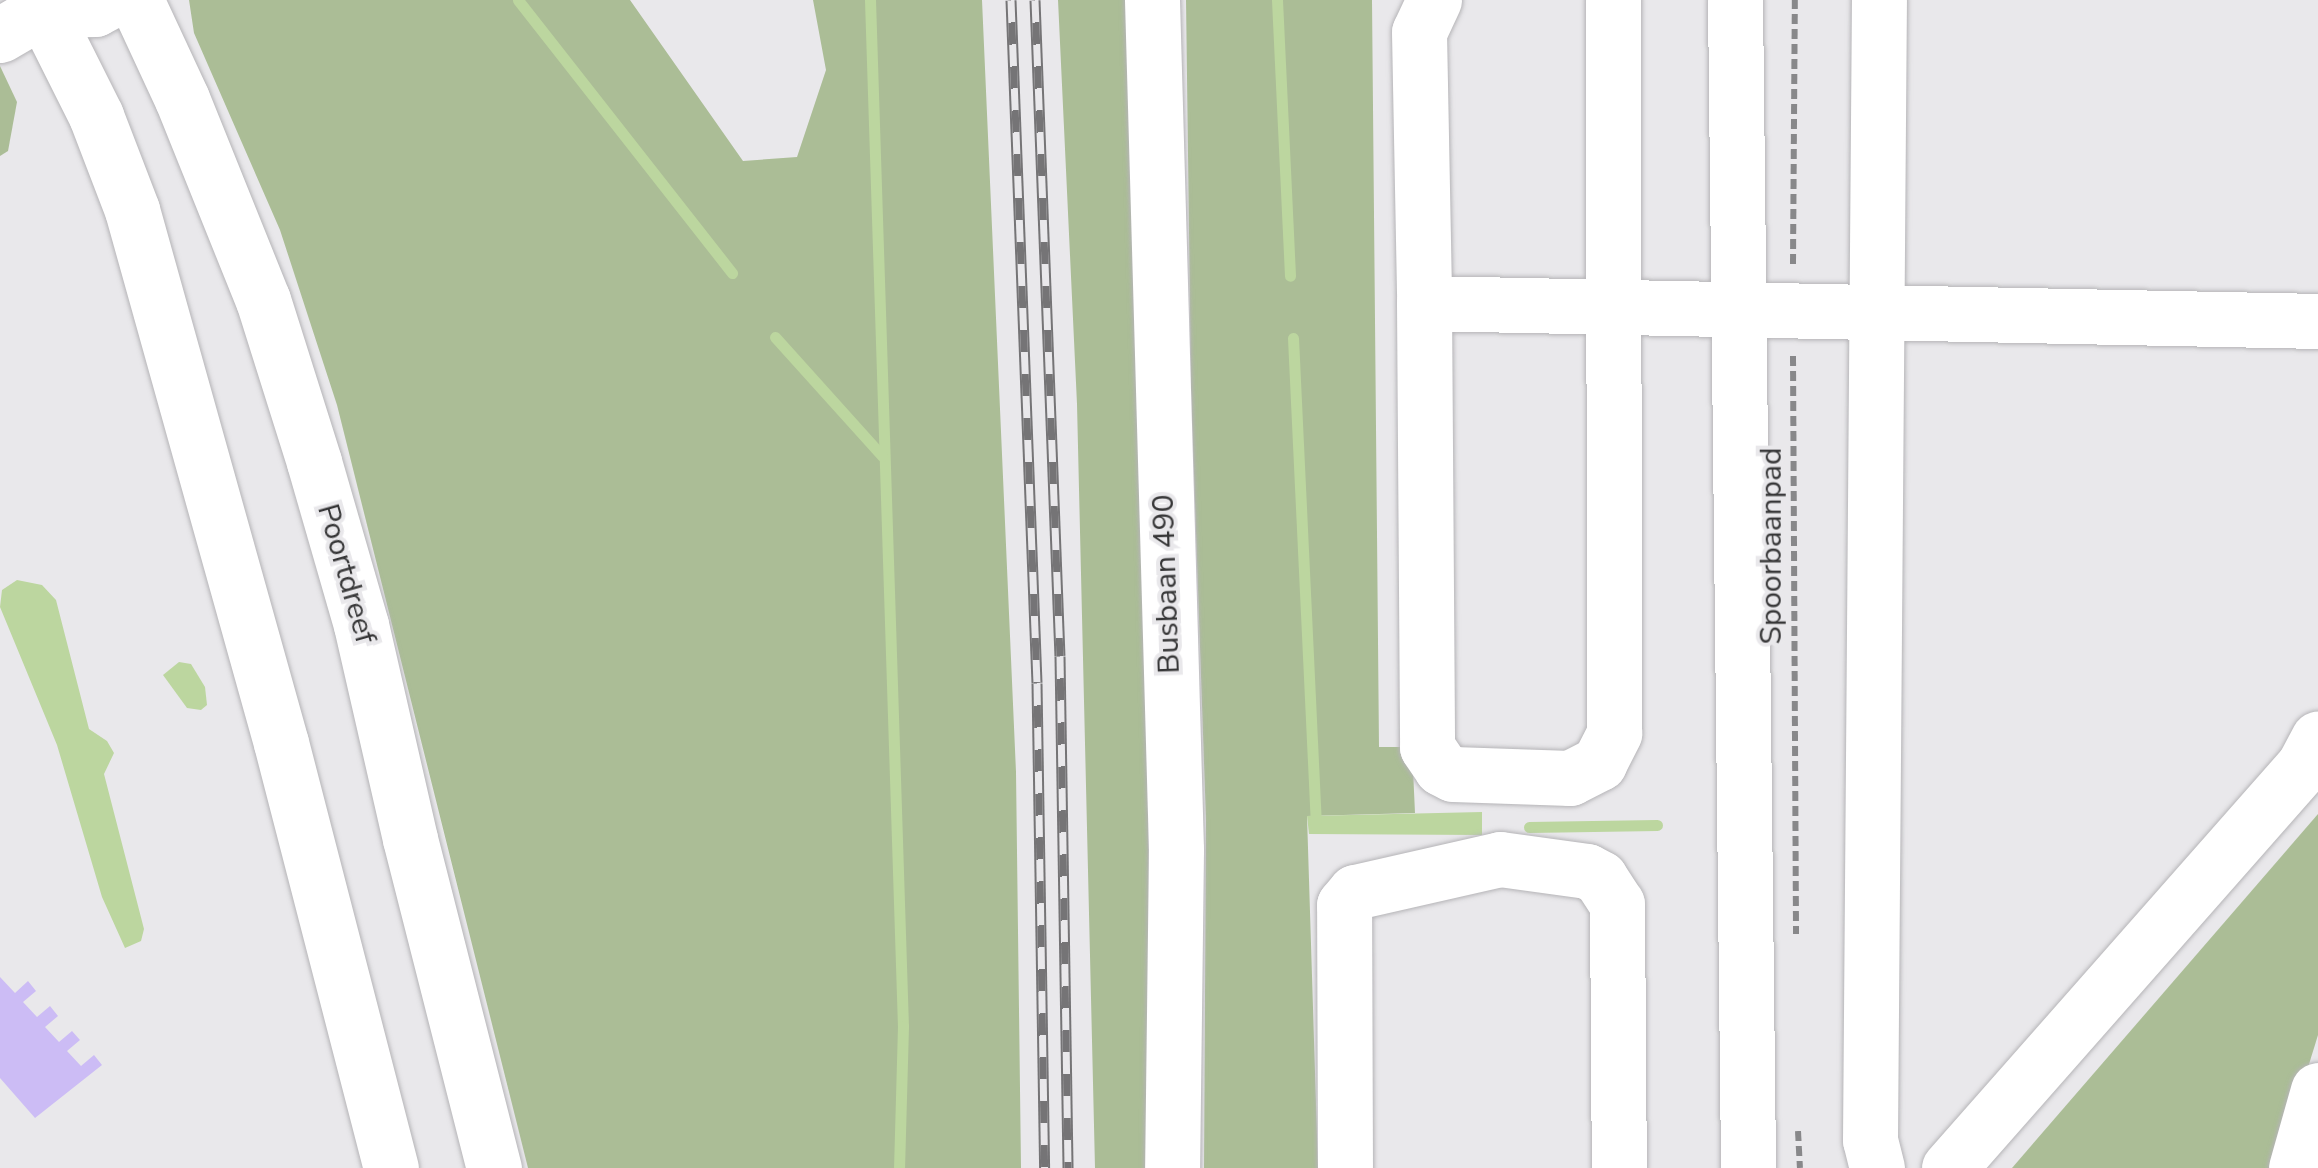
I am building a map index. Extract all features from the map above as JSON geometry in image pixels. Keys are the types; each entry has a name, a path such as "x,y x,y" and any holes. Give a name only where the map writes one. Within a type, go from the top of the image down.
{"main road":[{"path":"112,0 95,9 32,11 96,116 132,210 281,743 391,1168"},
{"name":"Poortdreef","path":"136,0 182,99 256,283 308,444 361,624 410,839 494,1168"},
{"name":"Busbaan 490","path":"1152,0 1176,850 1172,1168"},
{"path":"1434,0 1420,32 1427,748 1442,768 1452,774 1570,778 1599,763 1614,733 1614,0"},
{"path":"1735,0 1748,1168"},
{"path":"1877,1168 1870,1140 1879,0"},
{"path":"1424,303 2318,322"},
{"path":"1949,1168 2304,766 2318,739"},
{"path":"1500,859 1505,788 1517,775"},
{"path":"1345,1168 1344,905 1355,892 1500,859 1587,871 1600,878 1617,904 1619,1168"},
{"path":"2296,1168 2318,1090"}],"path":[{"name":"Spoorbaanpad","path":"1794,0 1796,939"}],"shaded area":[{"path":"189,0 630,0 743,161 797,157 826,70 813,0 982,0 1016,772 1021,1168 528,1168 337,405 280,230 194,33"},
{"path":"1058,0 1127,0 1145,607 1153,1168 1095,1168 1077,404"},
{"path":"1186,0 1372,0 1379,747 1412,747 1415,813 1307,816 1318,1168 1204,1168 1206,821 1191,386"},
{"path":"0,66 17,102 8,151 0,156"},
{"path":"17,580 42,585 56,600 89,729 107,741 114,753 104,774 144,929 141,941 125,948 102,897 57,745 0,607 2,590"},
{"path":"179,662 191,664 205,687 207,705 201,710 187,708 163,675"},
{"path":"1482,812 1482,835 1309,834 1307,816"},
{"path":"2318,814 2318,1035 2277,1168 2012,1168"}],"building":[{"path":"0,977 15,993 28,981 36,991 23,1002 37,1017 50,1006 58,1016 45,1027 59,1042 72,1031 80,1040 67,1051 81,1066 94,1055 102,1065 35,1118 0,1078"}],"waterway":[{"path":"518,0 732,273"},
{"path":"870,0 903,1026 899,1168"},
{"path":"1277,0 1290,276"},
{"path":"775,337 882,456"},
{"path":"1293,338 1316,827"},
{"path":"1529,827 1657,825"}],"railway":[{"path":"1011,0 1037,683 1045,1168"},
{"path":"1035,0 1060,656 1068,1168"}]}
